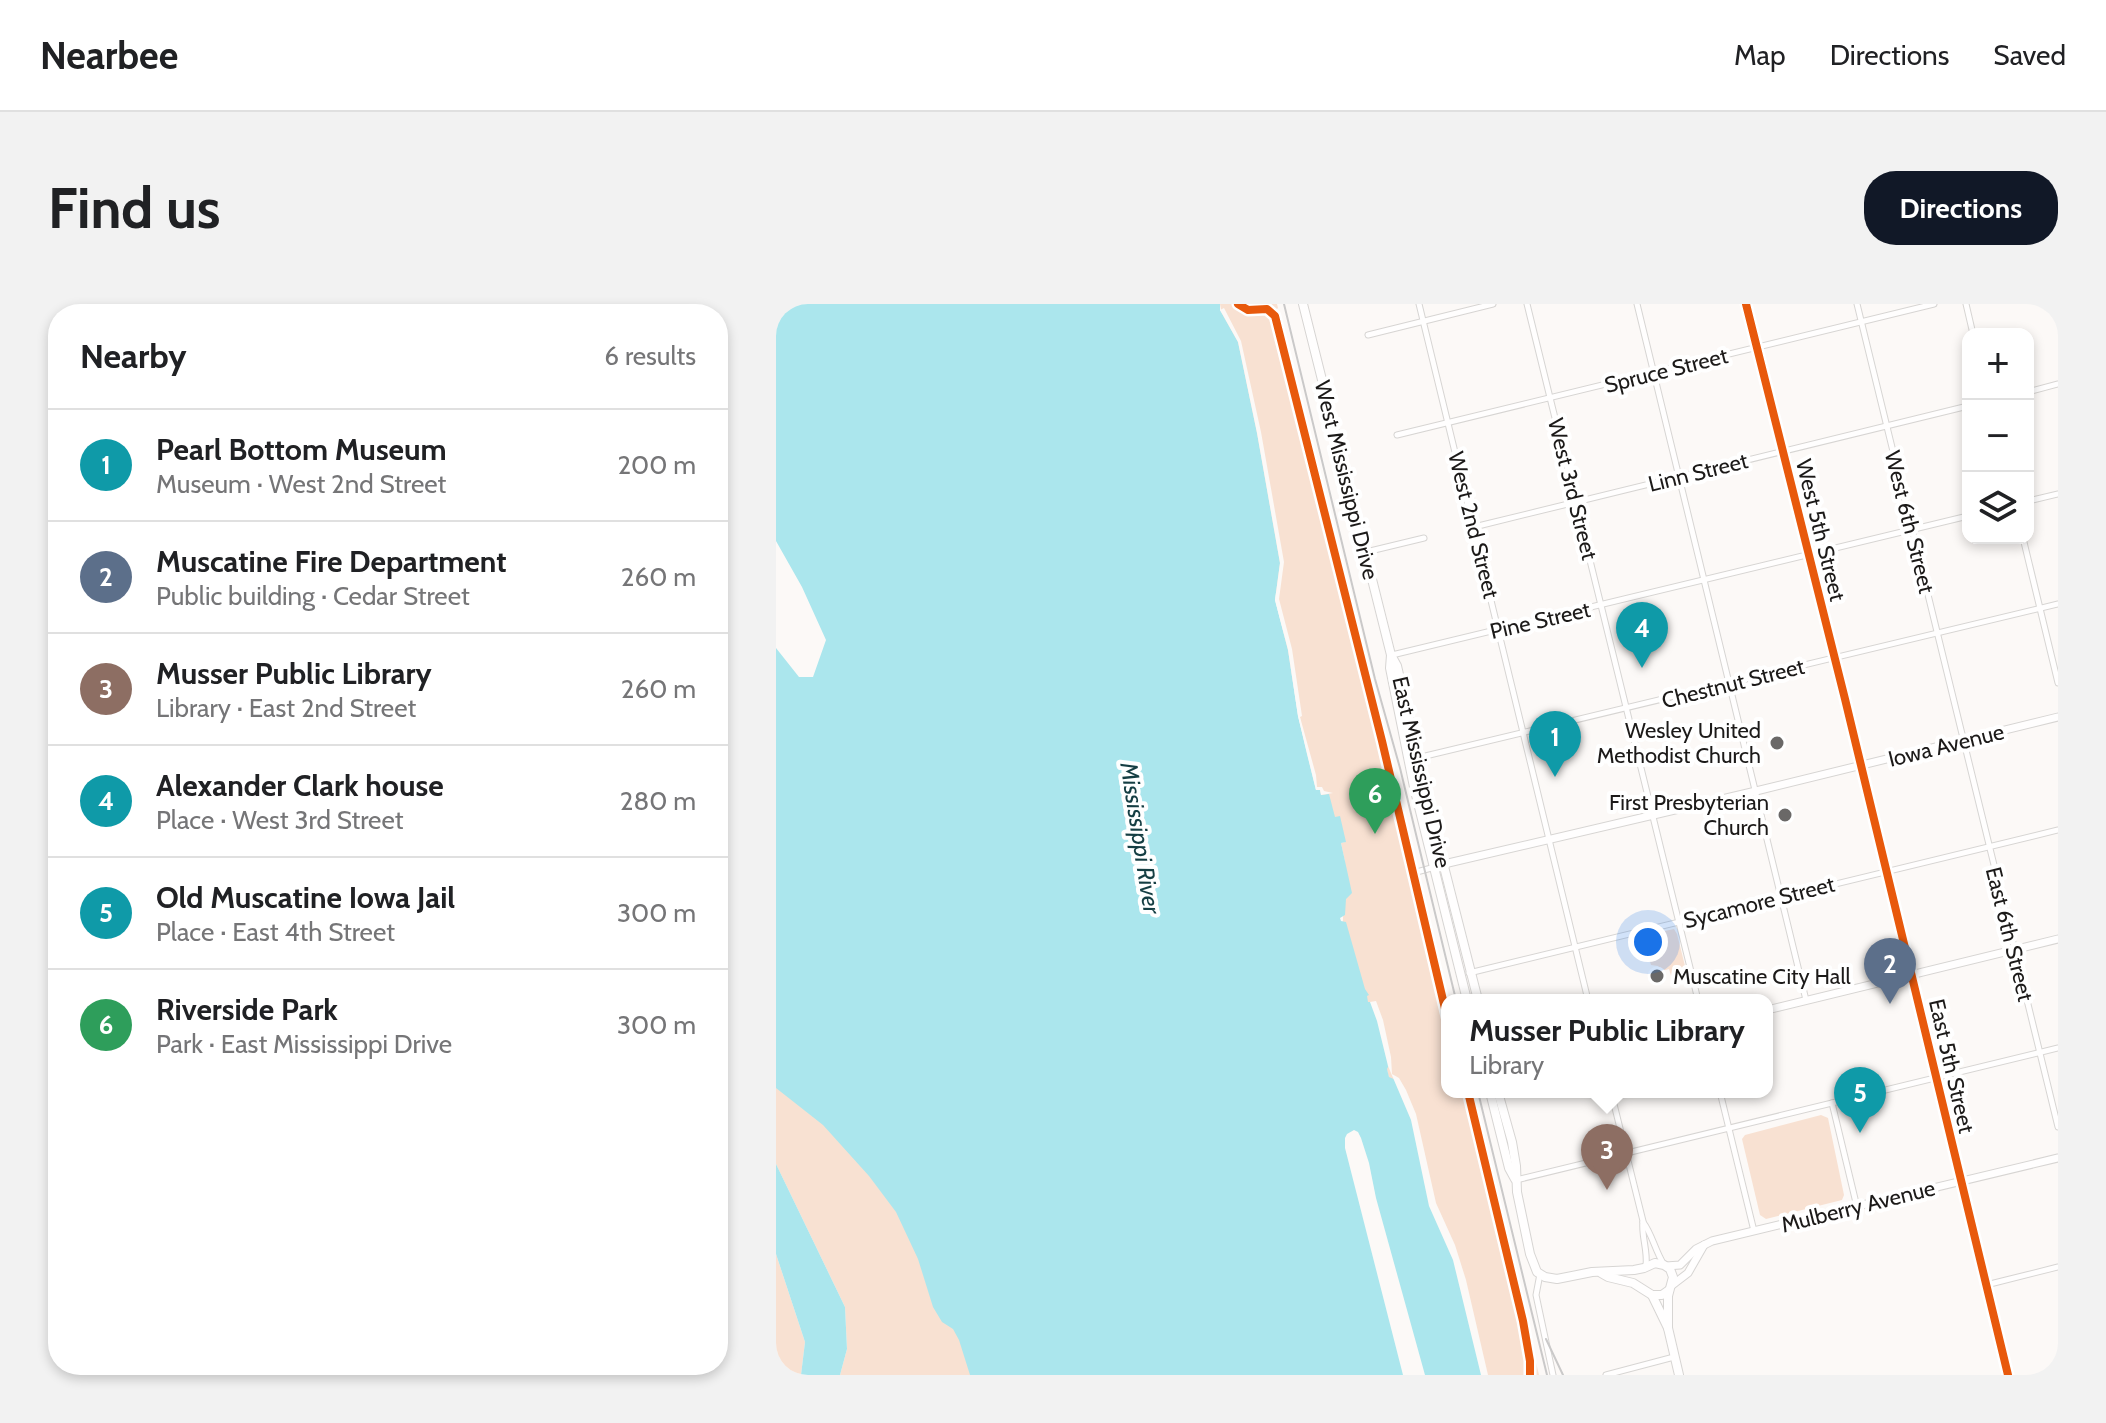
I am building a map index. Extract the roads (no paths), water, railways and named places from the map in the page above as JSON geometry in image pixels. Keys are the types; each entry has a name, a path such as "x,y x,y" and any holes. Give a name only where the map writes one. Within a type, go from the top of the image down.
{"main road":[{"name":"West Mississippi Drive","path":"1303,304 1391,655"},
{"name":"East Mississippi Drive","path":"1391,655 1397,666 1477,994"},
{"name":"East Mississippi Drive","path":"1391,655 1390,668 1408,760 1465,994"},
{"path":"1492,1098 1509,1168 1515,1180 1534,1268 1545,1277 1557,1279 1601,1273 1644,1289 1652,1295 1668,1328 1679,1375"},
{"path":"1500,1098 1514,1154 1515,1180"},
{"path":"1601,1273 1608,1270 1627,1271 1655,1263 1665,1265 1673,1277 1667,1302 1668,1328"},
{"path":"1644,1289 1640,1280 1645,1267"},
{"path":"1652,1295 1662,1295 1670,1287"}],"street":[{"name":"West 2nd Street","path":"1419,304 1587,994"},
{"path":"1368,335 1493,304"},
{"name":"West 3rd Street","path":"1527,304 1697,994"},
{"path":"1637,304 1806,1000"},
{"name":"West 5th Street","path":"1746,304 1860,765"},
{"name":"West 6th Street","path":"1857,304 1963,740"},
{"name":"Spruce Street","path":"1397,435 1934,304"},
{"path":"1966,304 1972,328"},
{"path":"2034,390 2058,384"},
{"name":"Linn Street","path":"1474,527 1962,407"},
{"path":"2034,500 2058,494"},
{"name":"Pine Street","path":"1391,655 1962,517"},
{"path":"1366,552 1424,538"},
{"path":"2024,544 2058,683"},
{"name":"Chestnut Street","path":"1408,760 2058,604"},
{"name":"Iowa Avenue","path":"1413,873 2058,717"},
{"name":"East 6th Street","path":"1963,740 2058,1127"},
{"name":"East 5th Street","path":"1860,765 2008,1375"},
{"name":"Sycamore Street","path":"1460,975 2058,830"},
{"path":"1773,1008 2058,939"},
{"path":"1515,1180 2058,1048"},
{"path":"1612,1098 1643,1221 1665,1265"},
{"path":"1722,1098 1754,1231"},
{"path":"1832,1103 1857,1207"},
{"name":"Mulberry Avenue","path":"1665,1265 1680,1265 1704,1245 1754,1231 2058,1158"},
{"path":"1643,1221 1647,1253 1645,1267"},
{"path":"1670,1287 1688,1273 1704,1245"},
{"path":"1986,1285 2058,1267"},
{"path":"1540,1274 1536,1295 1553,1375"},
{"path":"1606,1375 1675,1356"}],"water":[{"name":"Mississippi River","path":"776,304 1220,304 1220,310 1238,342 1257,433 1280,563 1275,600 1288,650 1298,716 1316,790 1320,790 1321,795 1329,794 1335,817 1340,816 1346,842 1341,843 1352,893 1346,899 1345,915 1340,918 1346,922 1369,995 1368,1002 1372,1002 1379,1021 1389,1077 1396,1080 1412,1115 1432,1204 1451,1246 1484,1375 970,1375 959,1340 933,1307 918,1259 896,1212 869,1176 823,1125 776,1088 776,648 799,677 813,677 826,640 802,587 776,541"},
{"path":"776,1164 845,1307 847,1349 840,1375 801,1375 805,1342 776,1254"}],"railway":[{"path":"1284,304 1455,994"},
{"path":"1479,1098 1547,1375"},
{"path":"1546,1339 1563,1375"}],"place":[{"name":"Alexander Clark house","path":"1642,668"},
{"name":"Wesley United Methodist Church","path":"1777,743"},
{"name":"Pearl Bottom Museum","path":"1555,777"},
{"name":"First Presbyterian Church","path":"1785,815"},
{"name":"Riverside Park","path":"1375,834"},
{"name":"Muscatine City Hall","path":"1657,976"},
{"name":"Muscatine Fire Department","path":"1890,1004"},
{"name":"Old Muscatine Iowa Jail","path":"1860,1133"},
{"name":"Musser Public Library","path":"1607,1190"}]}
